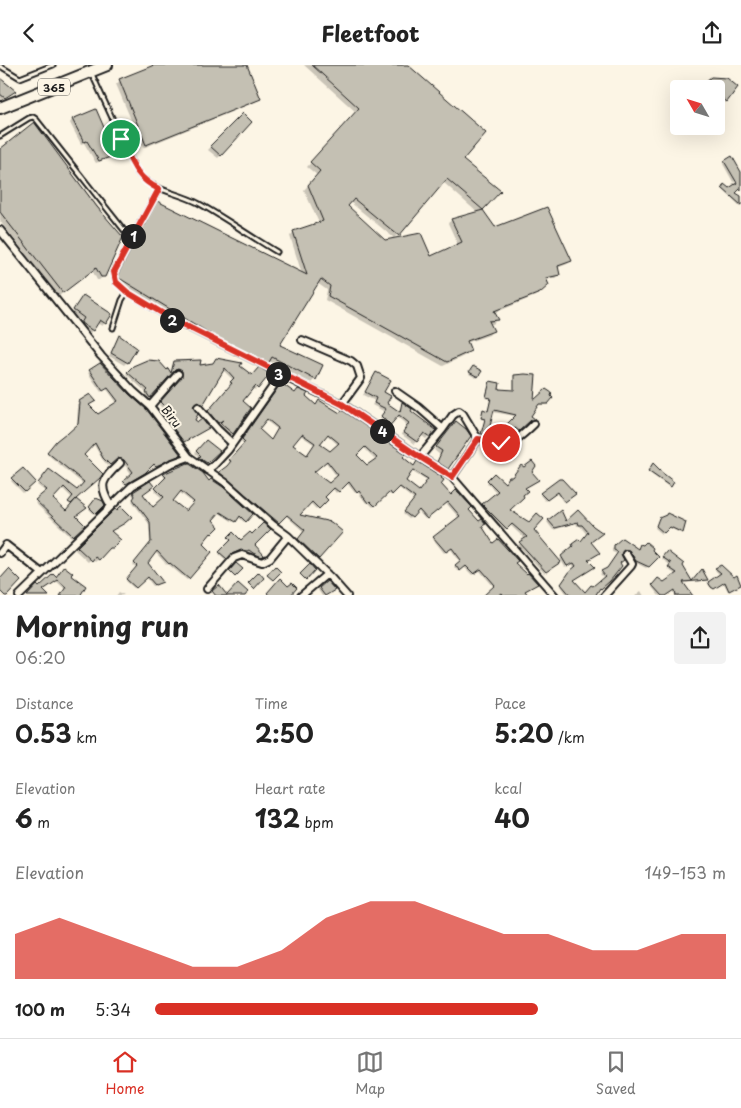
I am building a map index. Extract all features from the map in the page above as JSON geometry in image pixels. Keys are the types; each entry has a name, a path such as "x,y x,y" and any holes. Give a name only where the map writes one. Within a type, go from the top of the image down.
{"main road":[{"name":"365","path":"0,108 107,65"}],"street":[{"name":"Biru","path":"0,230 101,356 133,391 150,406 189,457 226,483 273,525 288,535 347,595"},
{"path":"302,340 351,361 357,366 361,378 342,404"},
{"path":"150,406 178,374"},
{"path":"207,470 214,465 232,443 281,375 342,404 452,477 555,595"},
{"path":"395,391 418,407 443,429"},
{"path":"198,407 232,443"},
{"path":"420,457 452,415 459,411 463,414 478,439 501,443 511,443 524,435 534,424"},
{"path":"452,477 478,439"},
{"path":"19,595 132,486 170,464 189,457"},
{"path":"111,506 102,491 103,484 111,471 120,463"},
{"path":"207,589 234,559 242,555 262,562 270,558 288,535"},
{"path":"0,553 6,545 42,573"},
{"path":"604,595 631,566 632,564 626,554"},
{"path":"301,595 326,574"}],"lane":[{"path":"0,67 20,78 53,65"},
{"path":"91,72 137,172 146,182 199,204 277,252"},
{"path":"0,136 29,117 36,119 131,239"},
{"path":"159,189 114,272 116,282 127,292 172,319 281,375"},
{"path":"113,328 122,300 127,292"}],"building":[{"path":"154,65 247,65 261,99 146,145 119,79"},
{"path":"312,65 408,65 486,133 463,160 501,191 483,210 495,227 547,207 572,261 558,266 560,275 546,278 549,285 540,293 494,311 499,320 489,321 494,331 467,341 471,351 447,362 328,296 330,286 321,279 280,345 323,365 316,380 272,357 268,364 227,344 119,278 118,274 157,201 307,275 293,231 323,221 308,185 320,171 310,162 359,108","holes":["447,179 483,210 451,219 462,242 431,256 421,233 385,240 348,206 354,199 399,236"]},
{"path":"711,77 727,78 738,87 727,102 725,100 725,80 707,80"},
{"path":"0,78 16,91 5,98 0,94"},
{"path":"96,109 116,155 99,161 87,141 84,142 72,119"},
{"path":"243,113 252,122 221,156 210,146"},
{"path":"34,122 97,207 123,237 105,277 101,277 96,268 63,293 0,212 0,149"},
{"path":"732,156 741,172 741,191 740,189 736,193 741,196 741,205 722,188 724,184 729,188 737,183 724,161"},
{"path":"83,295 112,314 106,324 100,320 93,331 81,323 84,318 73,310"},
{"path":"119,335 137,348 128,363 111,353"},
{"path":"216,358 242,363 240,366 252,375 259,367 270,374 258,389 255,386 243,401 251,408 233,434 220,423 223,420 218,423 208,411 232,383 230,382 234,378 225,368 203,405 198,402 193,406 198,414 195,420 198,422 202,419 209,428 184,442 163,415 169,411 160,402 182,377 182,371 175,370 150,398 146,392 148,390 127,372 133,366 147,360 159,361 171,373 174,361 201,360 200,365 213,363"},
{"path":"100,363 147,410 181,455 156,466 154,464 145,473 126,484 123,481 133,472 124,460 118,458 110,465 103,458 95,443 84,455 103,474 76,499 87,508 76,516 85,525 73,536 35,500 47,490 38,483 49,469 77,490 84,482 47,452 56,441 78,424 79,401 90,394 96,401 89,405 98,414 118,401 108,388 103,391 89,370","holes":["64,487 73,496 68,502 71,504 76,499 66,511 53,499"]},
{"path":"473,366 482,371 478,377 469,372"},
{"path":"376,372 391,380 384,392 391,396 387,403 400,412 402,402 412,409 411,411 436,430 430,437 424,433 417,442 403,432 409,423 399,415 388,428 383,424 386,421 381,416 386,409 374,403 376,398 365,392"},
{"path":"514,375 536,375 534,400 546,389 552,393 551,396 553,398 548,404 539,404 531,416 535,419 531,420 519,431 515,428 513,431 506,425 516,415 494,410 490,426 496,428 494,436 481,434 485,419 481,418 483,409 488,411 491,398 486,397 490,381 500,383 499,389 514,390"},
{"path":"281,383 295,393 298,389 308,393 306,396 316,405 319,400 340,413 342,410 375,432 381,439 406,454 403,457 414,466 417,461 442,477 444,480 441,484 451,495 456,490 472,507 469,510 479,521 482,519 486,524 482,526 493,543 498,539 518,561 515,563 538,584 525,591 528,595 504,595 502,593 499,595 484,595 495,585 481,569 474,574 466,566 460,571 455,565 461,560 452,548 446,552 433,537 460,516 448,502 427,519 419,510 412,518 404,512 415,498 400,487 392,495 390,492 375,506 370,501 368,503 359,491 357,493 349,482 339,492 334,488 325,497 328,500 319,509 312,502 300,515 331,522 343,532 319,559 298,539 305,530 287,515 279,523 219,472 227,466 231,461 229,460 245,442 242,439","holes":["267,419 278,428 271,440 259,429","302,434 315,443 307,455 293,445","328,434 339,443 330,451 320,444","365,447 377,458 367,465 357,455","327,461 338,475 329,483 314,472","413,470 428,479 419,491 406,481"]},
{"path":"456,421 471,436 448,469 437,462 442,451 436,447"},
{"path":"206,440 220,451 207,463 198,457 201,456 196,451"},
{"path":"532,461 536,466 532,472 539,480 525,488 528,491 523,495 524,497 510,510 529,522 537,513 544,519 534,530 561,562 546,572 519,542 527,537 512,524 507,529 482,504 498,491 487,480 494,473 505,483 521,465 524,467"},
{"path":"188,463 203,473 209,481 211,479 223,487 253,514 246,522 240,516 236,522 220,512 213,520 219,527 203,543 212,552 189,579 169,564 157,551 148,563 163,582 155,585 148,577 136,588 126,579 137,566 134,563 151,542 150,522 133,499 135,496 133,492 150,481 154,486 143,494 153,507 164,497 155,488 166,477 163,474","holes":["181,491 194,502 186,511 173,501"]},
{"path":"653,463 674,482 671,487 648,471"},
{"path":"23,468 36,482 25,492 11,478"},
{"path":"559,479 562,479 576,494 565,502 558,492 547,500 540,493"},
{"path":"96,498 103,501 105,505 96,514 89,507"},
{"path":"121,506 132,517 111,531 121,540 99,560 95,557 92,561 77,547 115,509 117,510"},
{"path":"561,510 566,521 578,510 593,526 603,533 591,542 600,553 588,560 595,567 574,580 585,592 591,585 593,586 605,576 601,571 607,568 618,552 614,550 614,545 622,538 638,549 640,544 643,545 646,542 659,557 649,567 636,561 629,550 624,550 621,554 624,560 620,563 622,566 596,595 570,595 561,584 576,566 574,563 567,566 561,556 573,546 572,544 579,539 581,541 588,532 578,522 555,528 548,520"},
{"path":"667,513 686,522 683,533 670,527 664,533 656,526 659,518"},
{"path":"263,523 271,529 255,545 264,555 262,557 249,550 241,550 232,554 227,559 219,552 231,540 228,537 233,532 241,540 250,532 252,534"},
{"path":"667,551 684,564 683,566 692,581 702,569 708,580 683,582 692,595 676,595 675,590 668,595 661,595 652,585 658,578 664,582 677,573 668,567 671,563 662,557"},
{"path":"236,563 243,569 235,577 229,571"},
{"path":"310,564 315,570 306,580 300,574"},
{"path":"721,565 734,577 737,575 741,585 729,591 725,582 714,589 711,587 708,582 721,573 715,568"},
{"path":"64,566 73,573 71,575 86,586 81,595 61,595 66,587 58,580 43,590 48,595 28,595 37,585 39,587 53,574 56,577"},
{"path":"275,566 281,572 273,580 267,575"},
{"path":"9,569 21,581 8,595 4,595 0,591 0,579"},
{"path":"259,572 264,578 254,589 248,583"},
{"path":"280,578 288,586 292,583 297,588 291,595 269,595 267,593"},
{"path":"327,581 335,590 324,595 319,588"},
{"path":"238,583 248,592 246,595 227,595"},
{"path":"219,585 227,595 215,595 212,591"}],"route":[{"path":"121,139 141,178 159,189 114,272 116,282 127,292 226,348 342,404 452,477 478,439 501,443"}]}
